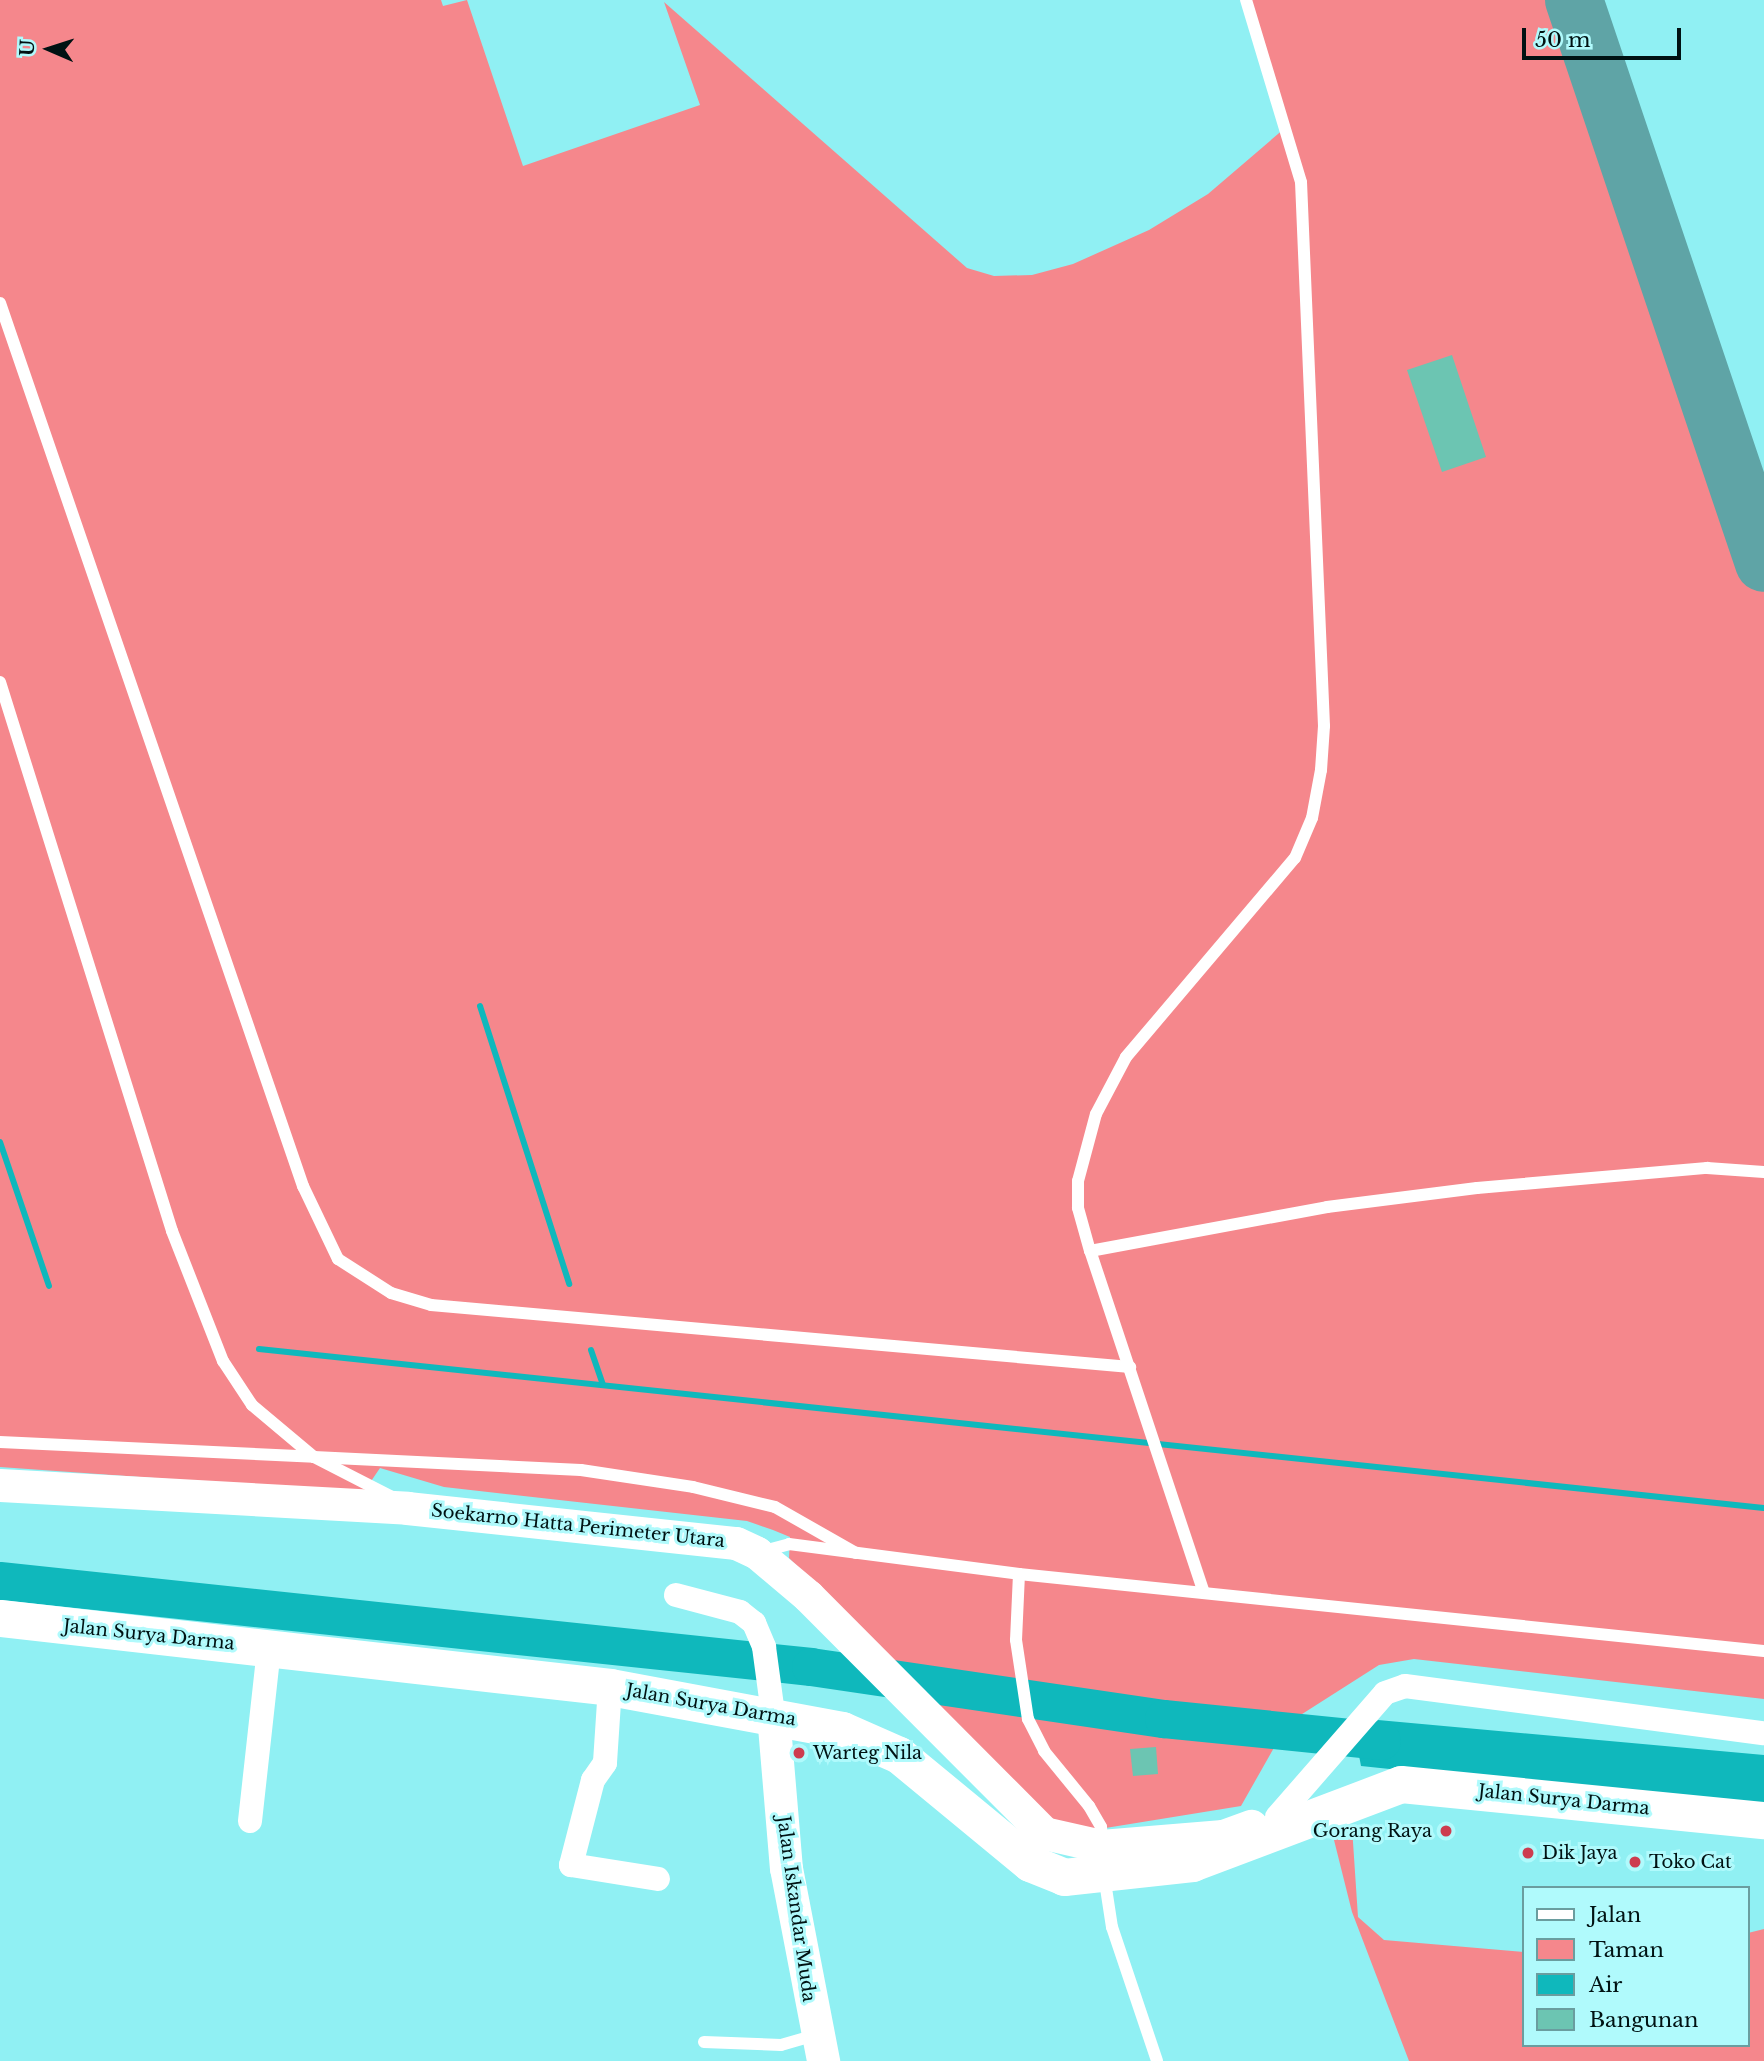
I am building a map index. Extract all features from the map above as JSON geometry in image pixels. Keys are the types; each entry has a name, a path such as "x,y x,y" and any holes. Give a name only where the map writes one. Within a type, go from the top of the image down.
{"main road":[{"name":"Soekarno Hatta Perimeter Utara","path":"0,1485 407,1508 703,1536 757,1553 832,1620 1027,1820 1071,1842 1101,1846 1223,1836 1328,1797 1366,1800"},
{"name":"Jalan Surya Darma","path":"0,1618 610,1687 771,1699 890,1749 1030,1863 1065,1877 1192,1863 1366,1800 1401,1784 1764,1820"},
{"name":"Jalan Iskandar Muda","path":"771,1699 786,1868 819,2048"},
{"name":"Jalan Surya Darma","path":"1366,1800 1764,1843"}],"street":[{"path":"676,1595 740,1612 754,1623 764,1647 771,1699"},
{"path":"250,1821 269,1648"},
{"path":"1277,1817 1385,1692 1427,1686 1764,1733"},
{"path":"610,1687 605,1763 593,1780 571,1865 658,1879"}],"lane":[{"path":"1204,1593 1161,1453 1090,1251 1078,1208 1078,1181 1096,1114 1126,1057 1295,858 1312,818 1321,771 1324,726 1301,182 1246,0"},
{"path":"0,303 303,1186 338,1259 391,1293 431,1304 1130,1367"},
{"path":"0,682 199,1306 223,1361 253,1405 314,1457 407,1508"},
{"path":"1090,1251 1328,1207 1477,1188 1707,1168 1764,1172"},
{"path":"0,1443 581,1470 694,1488 775,1507 856,1553"},
{"path":"757,1553 789,1544 1019,1574 1764,1651"},
{"path":"1019,1574 1016,1629 1028,1719 1044,1751 1101,1827 1105,1900 1157,2061"},
{"path":"704,2042 819,2048"}],"green space":[{"path":"0,0 441,0 443,6 467,0 523,166 700,105 664,2 967,268 994,276 1032,275 1073,264 1149,230 1208,194 1285,128 1246,0 1574,0 1764,563 1764,1699 1414,1659 1379,1665 1288,1723 1241,1806 1087,1831 1052,1831 789,1558 790,1537 747,1521 444,1487 380,1468 363,1493 0,1467"},
{"path":"1352,1827 1358,1917 1384,1940 1522,1952 1522,2047 1750,2047 1750,1932 1764,1929 1764,2061 1409,2061 1352,1912 1334,1840"}],"water":[{"path":"1378,1720 1764,1755 1764,1808 1361,1766 1356,1740"}],"building":[{"path":"1452,355 1486,457 1442,472 1407,370"},
{"path":"1156,1747 1158,1774 1133,1776 1130,1749"}],"waterway":[{"path":"480,1006 569,1284"},
{"path":"0,1142 49,1286"},
{"path":"259,1349 1764,1508"},
{"path":"591,1350 603,1385"},
{"path":"0,1581 811,1667 1164,1719 1382,1741"}],"taxiway":[{"path":"1574,0 1764,563"}],"place":[{"name":"Warteg Nila","path":"799,1753"},
{"name":"Gorang Raya","path":"1446,1831"},
{"name":"Dik Jaya","path":"1528,1853"},
{"name":"Toko Cat","path":"1635,1862"}]}
